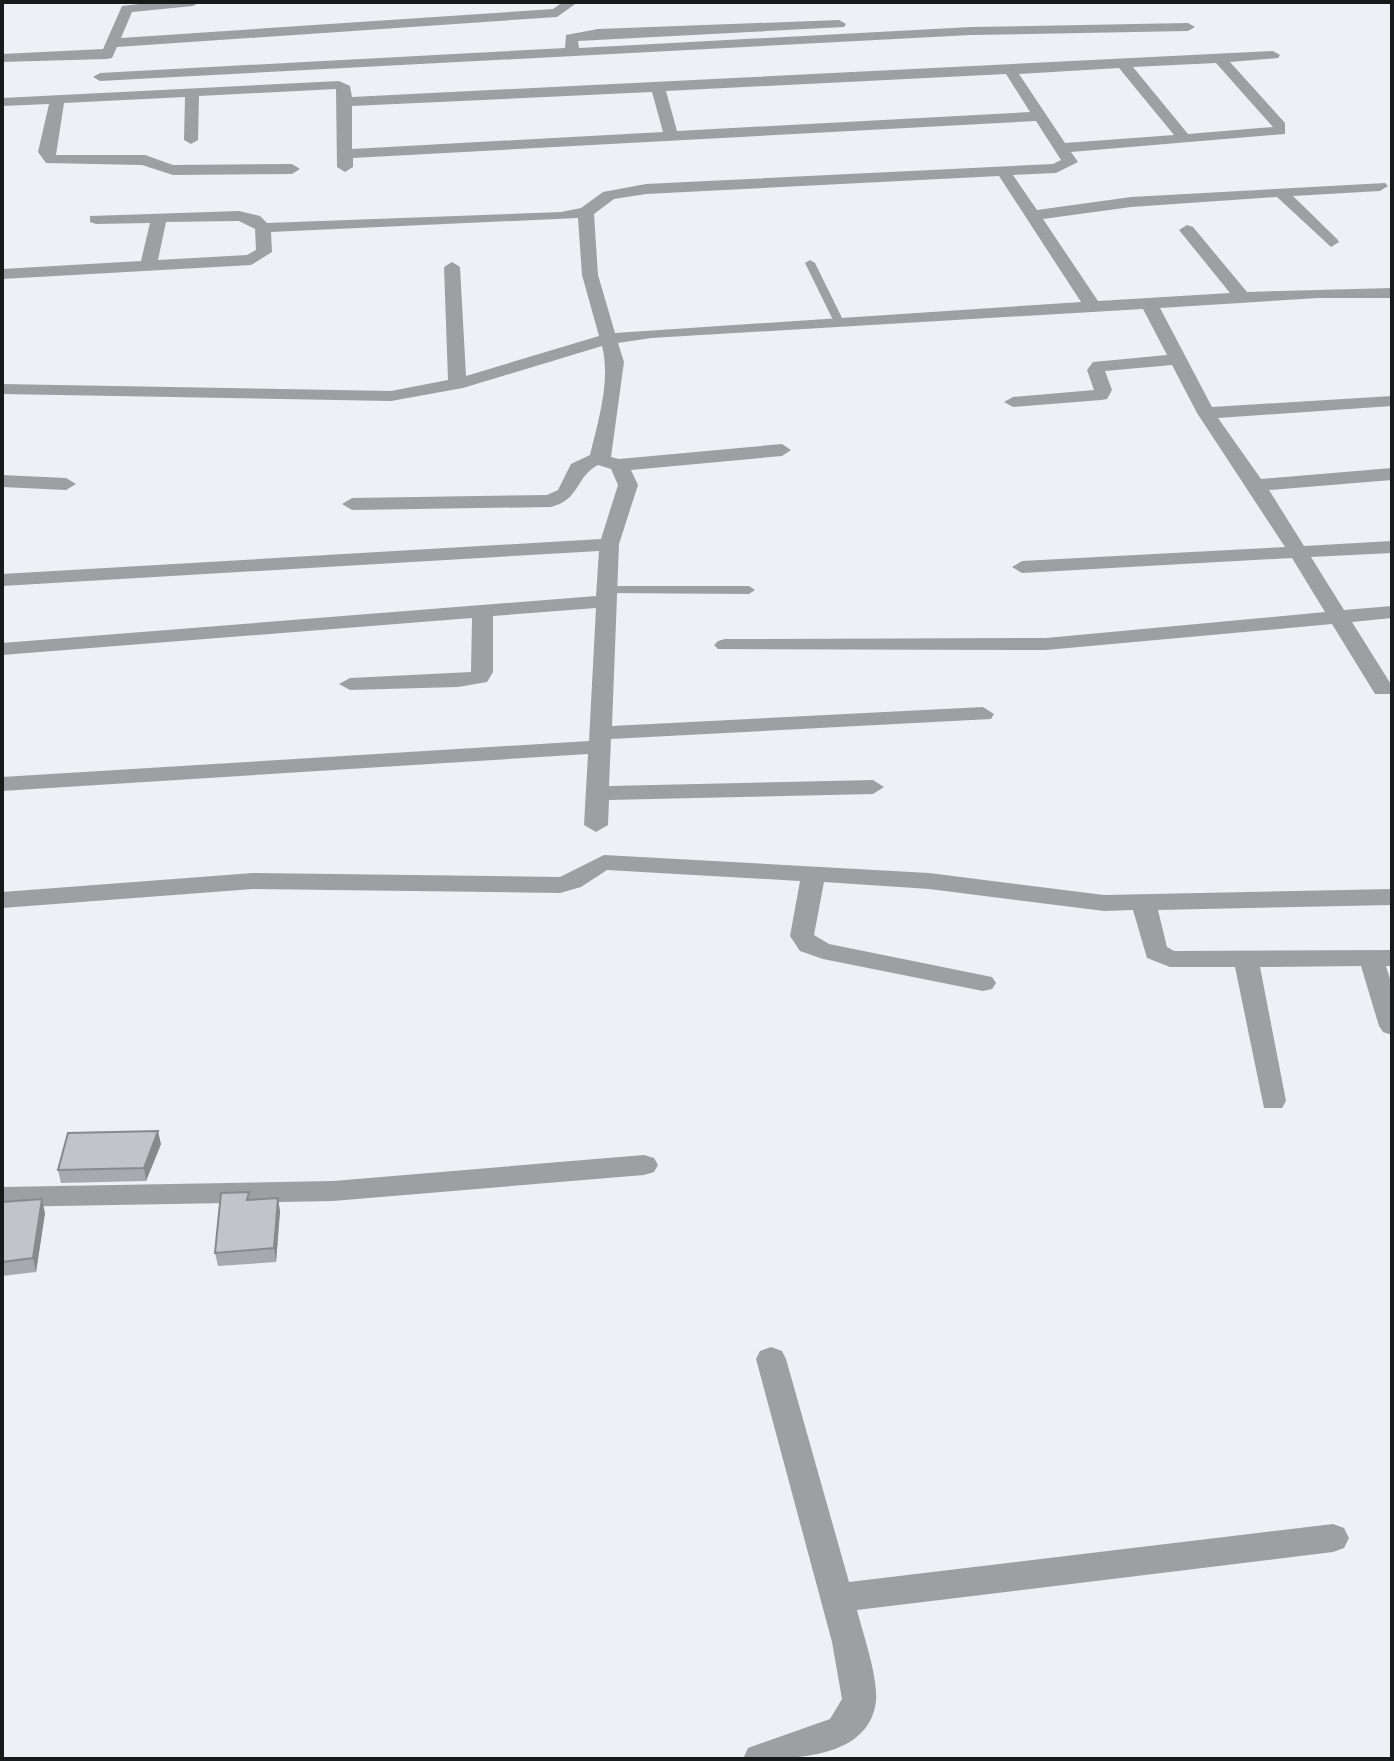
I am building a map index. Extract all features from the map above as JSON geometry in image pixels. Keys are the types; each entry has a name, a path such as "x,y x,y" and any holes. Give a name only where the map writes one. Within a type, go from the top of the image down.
{"street":[{"path":"94,95 127,9 193,2"},
{"path":"2,58 557,13 571,2"},
{"path":"573,53 571,38 598,33 926,21"},
{"path":"100,77 971,31 1188,27"},
{"path":"347,102 1273,55"},
{"path":"1062,148 1280,131 1280,126 1221,60"},
{"path":"1123,64 1185,139"},
{"path":"96,219 248,216 263,228 561,217 586,212 609,195 646,189 1067,165 1070,162 1062,148 1010,70"},
{"path":"2,102 192,90 339,85 345,89 347,102 345,160 671,135 1039,116"},
{"path":"658,87 671,135"},
{"path":"191,140 192,90"},
{"path":"58,98 46,152 51,160 136,159 173,170 292,169"},
{"path":"1003,171 1036,215 1093,307"},
{"path":"1036,215 1131,202 1380,186"},
{"path":"1281,193 1331,242"},
{"path":"586,212 590,275 615,375 610,461 628,485 609,544 596,825"},
{"path":"148,267 159,217"},
{"path":"2,274 251,260 264,252 263,228"},
{"path":"1187,230 1243,298"},
{"path":"452,267 457,384"},
{"path":"2,389 361,398 457,384 607,339 1243,298 1392,293"},
{"path":"1150,305 1206,413 1300,553 1336,617 1383,689"},
{"path":"1013,402 1101,395 1103,390 1096,370 1099,366 1178,359"},
{"path":"1206,413 1392,401"},
{"path":"352,504 551,501 566,493 578,468 610,461 782,450"},
{"path":"1256,485 1392,474"},
{"path":"2,481 66,484"},
{"path":"2,580 609,544"},
{"path":"1022,567 1392,547"},
{"path":"2,649 483,610 607,595"},
{"path":"350,684 458,681 479,677 482,672 483,610"},
{"path":"725,645 1009,646 1392,612"},
{"path":"2,784 983,714"},
{"path":"597,793 873,787"},
{"path":"2,900 266,880 560,885 580,879 592,866 604,862 929,881 1104,903 1392,897"},
{"path":"813,874 802,936 809,945 823,951 983,983"},
{"path":"1144,904 1152,943 1162,957 1381,958 1392,1026"},
{"path":"1246,959 1273,1101"},
{"path":"2,1197 333,1191 644,1165"},
{"path":"771,1359 837,1598 859,1699 854,1717 842,1730 773,1758"},
{"path":"837,1598 1333,1538"}],"lane":[{"path":"810,263 839,322"},
{"path":"607,595 749,590"}],"building":[{"path":"158,1131 144,1168 58,1170 68,1133"},
{"path":"249,1192 247,1200 278,1198 274,1248 215,1253 221,1193"},
{"path":"42,1199 33,1258 2,1262 2,1202"}]}
